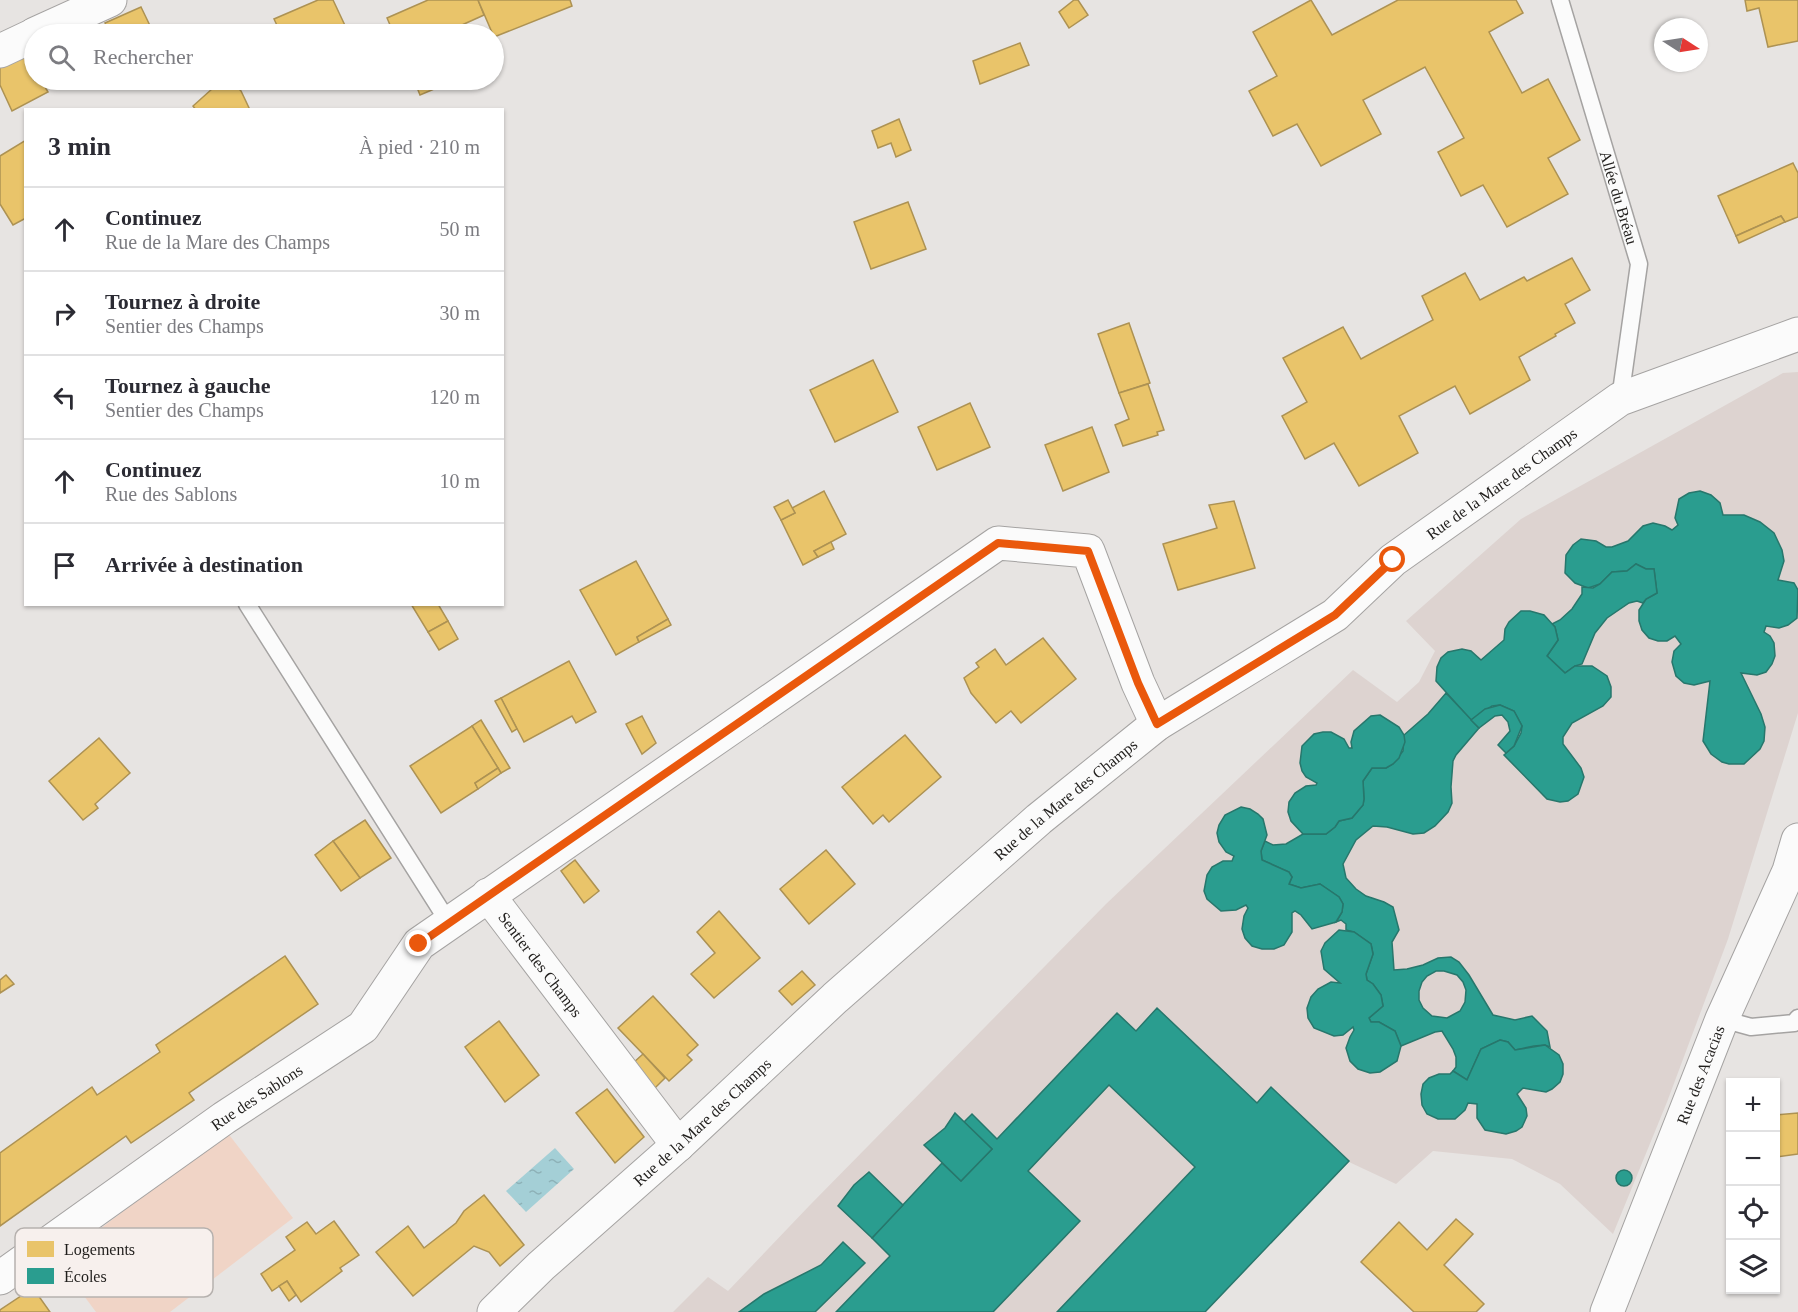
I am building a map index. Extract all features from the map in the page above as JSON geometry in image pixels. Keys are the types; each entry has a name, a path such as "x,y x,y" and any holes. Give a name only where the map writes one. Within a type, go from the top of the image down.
{"street":[{"path":"59,24 110,0"},
{"path":"0,51 24,40"},
{"name":"Rue de la Mare des Champs","path":"494,1312 541,1266 678,1145 844,990 1039,819 1157,724 1335,615 1393,560 1620,399 1798,334"},
{"name":"Sentier des Champs","path":"678,1145 488,895 998,543 1088,551 1138,683 1157,724"},
{"name":"Rue des Acacias","path":"1607,1312 1722,1019 1789,871 1798,840"},
{"name":"Rue des Sablons","path":"70,1228 224,1118 363,1027 419,944 488,895"},
{"name":"Rue des Sablons","path":"0,1278 15,1267"}],"lane":[{"name":"Allée du Bréau","path":"1560,0 1639,264 1620,399"},
{"path":"248,606 449,923"},
{"path":"1722,1019 1751,1027 1794,1023 1798,1018"}],"shaded area":[{"path":"1798,372 1798,713 1728,939 1667,1102 1613,1234 1560,1184 1512,1159 1433,1151 1396,1184 1349,1162 1205,1312 673,1312 708,1277 728,1291 1106,904 1353,670 1397,702 1419,682 1435,651 1406,621 1521,519 1783,373"},
{"path":"227,1132 293,1218 213,1279 213,1228 101,1228"},
{"path":"85,1297 190,1297 170,1312 96,1312"}],"water":[{"path":"555,1148 574,1169 526,1212 506,1191"}],"building: Logements":[{"path":"318,0 333,0 344,24 276,24 274,19"},
{"path":"428,0 478,0 484,15 464,24 390,24 387,18"},
{"path":"478,0 570,0 572,6 504,33 504,24 488,24"},
{"path":"1074,0 1078,0 1088,15 1069,28 1059,12"},
{"path":"1311,0 1332,35 1398,0 1516,0 1523,13 1489,32 1522,93 1548,79 1580,140 1548,158 1568,194 1507,227 1483,185 1461,196 1438,152 1464,138 1425,67 1363,100 1381,134 1321,166 1297,124 1273,136 1249,91 1277,76 1253,32"},
{"path":"1745,0 1798,0 1798,41 1768,47 1759,8 1747,11"},
{"path":"141,7 149,24 105,24"},
{"path":"1020,43 1029,65 980,84 973,61"},
{"path":"24,56 24,90 47,90 48,92 12,111 0,85 0,67"},
{"path":"211,90 240,90 249,108 194,108 193,106"},
{"path":"418,90 432,90 420,95"},
{"path":"899,119 911,150 896,157 891,143 878,148 872,131"},
{"path":"24,141 24,219 13,225 0,204 0,156"},
{"path":"1793,163 1798,173 1798,217 1785,222 1781,216 1736,236 1718,196"},
{"path":"908,202 926,249 871,269 854,222"},
{"path":"1781,216 1785,222 1739,243 1736,236"},
{"path":"1572,258 1590,290 1565,304 1575,323 1519,357 1530,380 1470,414 1455,386 1399,416 1418,453 1359,486 1334,443 1305,459 1282,416 1307,402 1283,358 1343,327 1361,359 1433,320 1422,296 1465,273 1480,300 1524,277 1527,281"},
{"path":"1129,323 1150,383 1119,393 1098,334"},
{"path":"873,360 898,412 835,442 810,390"},
{"path":"1148,384 1164,430 1157,432 1158,435 1123,446 1115,425 1129,419 1119,393"},
{"path":"970,403 990,447 937,470 918,427"},
{"path":"1092,427 1109,472 1063,491 1045,445"},
{"path":"824,491 846,534 814,551 818,557 803,565 781,520 795,513 792,508"},
{"path":"788,500 795,513 781,520 774,507"},
{"path":"1234,501 1255,568 1178,590 1163,544 1217,528 1209,505"},
{"path":"831,542 834,549 818,557 814,551"},
{"path":"636,561 668,619 637,637 639,642 616,655 580,590"},
{"path":"412,606 439,606 448,621 428,632"},
{"path":"668,619 671,625 639,642 637,637"},
{"path":"448,621 458,639 439,650 428,632"},
{"path":"1043,638 1076,679 1021,723 1011,711 996,723 971,693 964,678 979,667 976,663 995,649 1006,665"},
{"path":"569,661 596,712 576,723 572,716 524,742 501,698"},
{"path":"501,698 517,729 512,732 495,701"},
{"path":"642,716 656,743 642,754 626,724"},
{"path":"481,720 510,768 501,773 472,726"},
{"path":"472,726 498,768 475,783 478,789 441,813 410,766"},
{"path":"905,735 941,777 889,822 883,815 873,824 842,787"},
{"path":"99,738 130,773 95,804 98,808 83,820 49,781"},
{"path":"498,768 501,773 478,789 475,783"},
{"path":"365,820 391,858 360,878 333,841"},
{"path":"333,841 360,878 341,891 315,855"},
{"path":"826,850 855,884 809,924 780,889"},
{"path":"575,860 599,891 584,903 561,871"},
{"path":"719,911 760,958 714,998 691,974 715,953 697,932"},
{"path":"285,956 318,1004 189,1093 194,1100 131,1143 126,1136 0,1226 0,1153 92,1087 97,1095 160,1052 156,1045"},
{"path":"802,971 815,985 792,1005 779,991"},
{"path":"6,975 14,984 0,993 0,980"},
{"path":"653,996 698,1045 687,1055 692,1060 669,1081 618,1028"},
{"path":"499,1021 539,1075 505,1102 465,1047"},
{"path":"643,1054 665,1078 654,1089 633,1063"},
{"path":"607,1089 644,1137 615,1163 576,1113"},
{"path":"1798,1113 1798,1154 1780,1156 1780,1115"},
{"path":"484,1195 524,1245 500,1266 489,1252 474,1246 413,1296 376,1252 408,1226 424,1248 456,1223 464,1211"},
{"path":"1456,1219 1473,1234 1444,1265 1484,1304 1476,1312 1414,1312 1361,1262 1399,1222 1427,1250"},
{"path":"334,1221 359,1255 340,1268 342,1271 301,1302 287,1281 272,1291 261,1274 295,1250 286,1237 307,1222 316,1234"},
{"path":"287,1281 296,1295 289,1301 279,1286"},
{"path":"20,1297 39,1297 50,1312 0,1312"}],"building: Écoles":[{"path":"1700,491 1711,495 1720,503 1723,515 1744,515 1760,522 1774,533 1782,550 1784,561 1778,580 1794,583 1798,590 1797,618 1779,628 1766,626 1764,632 1774,643 1775,656 1772,664 1766,672 1757,675 1741,673 1765,727 1764,741 1760,749 1744,764 1722,762 1711,754 1703,741 1710,681 1694,685 1684,683 1676,676 1672,662 1674,651 1681,644 1675,636 1667,641 1658,641 1649,638 1642,630 1639,610 1646,599 1657,593 1654,569 1646,569 1636,564 1627,571 1612,572 1600,584 1588,588 1575,583 1565,573 1566,555 1581,539 1596,541 1606,547 1612,547 1628,541 1643,526 1653,523 1672,530 1678,525 1675,518 1679,499 1689,493"},
{"path":"1636,564 1646,569 1654,569 1657,593 1643,603 1637,601 1629,603 1607,618 1595,633 1582,664 1565,673 1547,656 1558,640 1552,624 1572,609 1582,594 1582,587 1593,588 1612,572 1627,571"},
{"path":"1521,611 1544,615 1555,627 1558,640 1547,656 1565,673 1575,666 1592,666 1607,676 1611,687 1611,697 1603,706 1572,723 1563,737 1563,744 1581,768 1584,777 1578,794 1568,801 1547,799 1504,755 1514,746 1521,733 1522,726 1514,711 1500,705 1492,706 1471,720 1436,681 1437,667 1441,658 1448,652 1462,649 1471,651 1481,660 1504,640 1505,629 1509,622"},
{"path":"1446,693 1479,728 1453,761 1452,803 1448,812 1435,826 1424,833 1413,834 1373,826 1356,840 1343,864 1346,878 1356,889 1366,896 1393,907 1399,930 1392,942 1394,970 1423,965 1438,958 1451,957 1459,962 1469,975 1493,1015 1515,1020 1532,1016 1547,1031 1550,1047 1545,1045 1515,1050 1508,1042 1500,1040 1481,1049 1467,1080 1453,1071 1456,1067 1456,1057 1442,1031 1401,1046 1395,1031 1379,1022 1371,1022 1369,1018 1383,1006 1381,995 1367,980 1366,974 1373,954 1371,944 1354,932 1346,930 1346,924 1341,920 1336,922 1342,912 1343,904 1339,897 1320,884 1301,888 1289,884 1292,877 1289,872 1262,860 1261,851 1265,841 1273,845 1286,844 1303,834 1326,834 1339,821 1352,818 1363,805 1363,781 1372,768 1386,768 1393,764 1403,751 1404,735 1428,714","holes":["1436,971 1457,975 1466,990 1465,1002 1460,1011 1447,1018 1432,1016 1423,1008 1419,1000 1419,991 1427,976"]},
{"path":"1500,705 1514,711 1522,726 1514,746 1506,753 1498,745 1510,731 1508,722 1502,715 1495,716 1479,728 1471,720 1485,709"},
{"path":"1380,715 1399,727 1404,735 1405,742 1399,758 1386,768 1372,768 1363,781 1363,805 1352,818 1339,821 1326,834 1303,834 1291,821 1288,812 1289,802 1295,793 1306,786 1317,783 1306,777 1302,771 1300,763 1302,746 1314,734 1331,732 1344,739 1349,748 1352,748 1354,731 1371,716"},
{"path":"1241,807 1250,809 1263,819 1267,835 1261,851 1262,860 1289,872 1292,877 1289,884 1301,888 1320,884 1339,897 1343,904 1342,912 1336,922 1312,929 1295,911 1292,913 1292,932 1284,945 1274,949 1262,949 1252,946 1245,938 1242,929 1248,908 1246,905 1236,910 1221,911 1207,899 1204,891 1207,875 1212,867 1223,861 1232,861 1234,856 1226,852 1219,842 1217,833 1219,825 1225,815"},
{"path":"1339,930 1354,932 1371,944 1373,954 1366,974 1367,980 1381,995 1383,1006 1369,1018 1371,1022 1379,1022 1395,1031 1401,1046 1397,1061 1380,1072 1370,1073 1358,1069 1350,1061 1346,1048 1354,1030 1353,1027 1343,1035 1334,1036 1314,1028 1308,1018 1307,1008 1311,997 1318,989 1331,982 1340,983 1324,969 1321,951 1325,943"},
{"path":"1157,1008 1257,1103 1271,1087 1349,1161 1205,1312 1057,1312 1195,1167 1109,1085 1028,1171 1080,1221 993,1312 836,1312 890,1256 872,1238 942,1163 961,1181 992,1149 964,1122 972,1114 997,1139 1117,1013 1136,1031"},
{"path":"1500,1040 1508,1042 1515,1050 1545,1045 1559,1055 1563,1064 1560,1082 1552,1089 1546,1092 1523,1088 1517,1094 1526,1108 1527,1116 1522,1127 1506,1134 1485,1130 1477,1118 1477,1104 1468,1103 1465,1110 1455,1119 1438,1119 1427,1114 1422,1105 1423,1084 1429,1078 1439,1074 1450,1074 1453,1071 1467,1080 1481,1049"},
{"path":"955,1113 992,1149 961,1181 924,1145 945,1128"},
{"path":"1621,1170 1627,1170 1632,1178 1630,1184 1621,1186 1616,1181 1616,1175"},
{"path":"869,1172 903,1205 872,1238 838,1206 854,1185"},
{"path":"843,1242 865,1263 815,1312 739,1312 764,1294 821,1265"}],"route":[{"path":"419,944 998,543 1088,551 1138,683 1157,724 1335,615 1393,560"}]}
